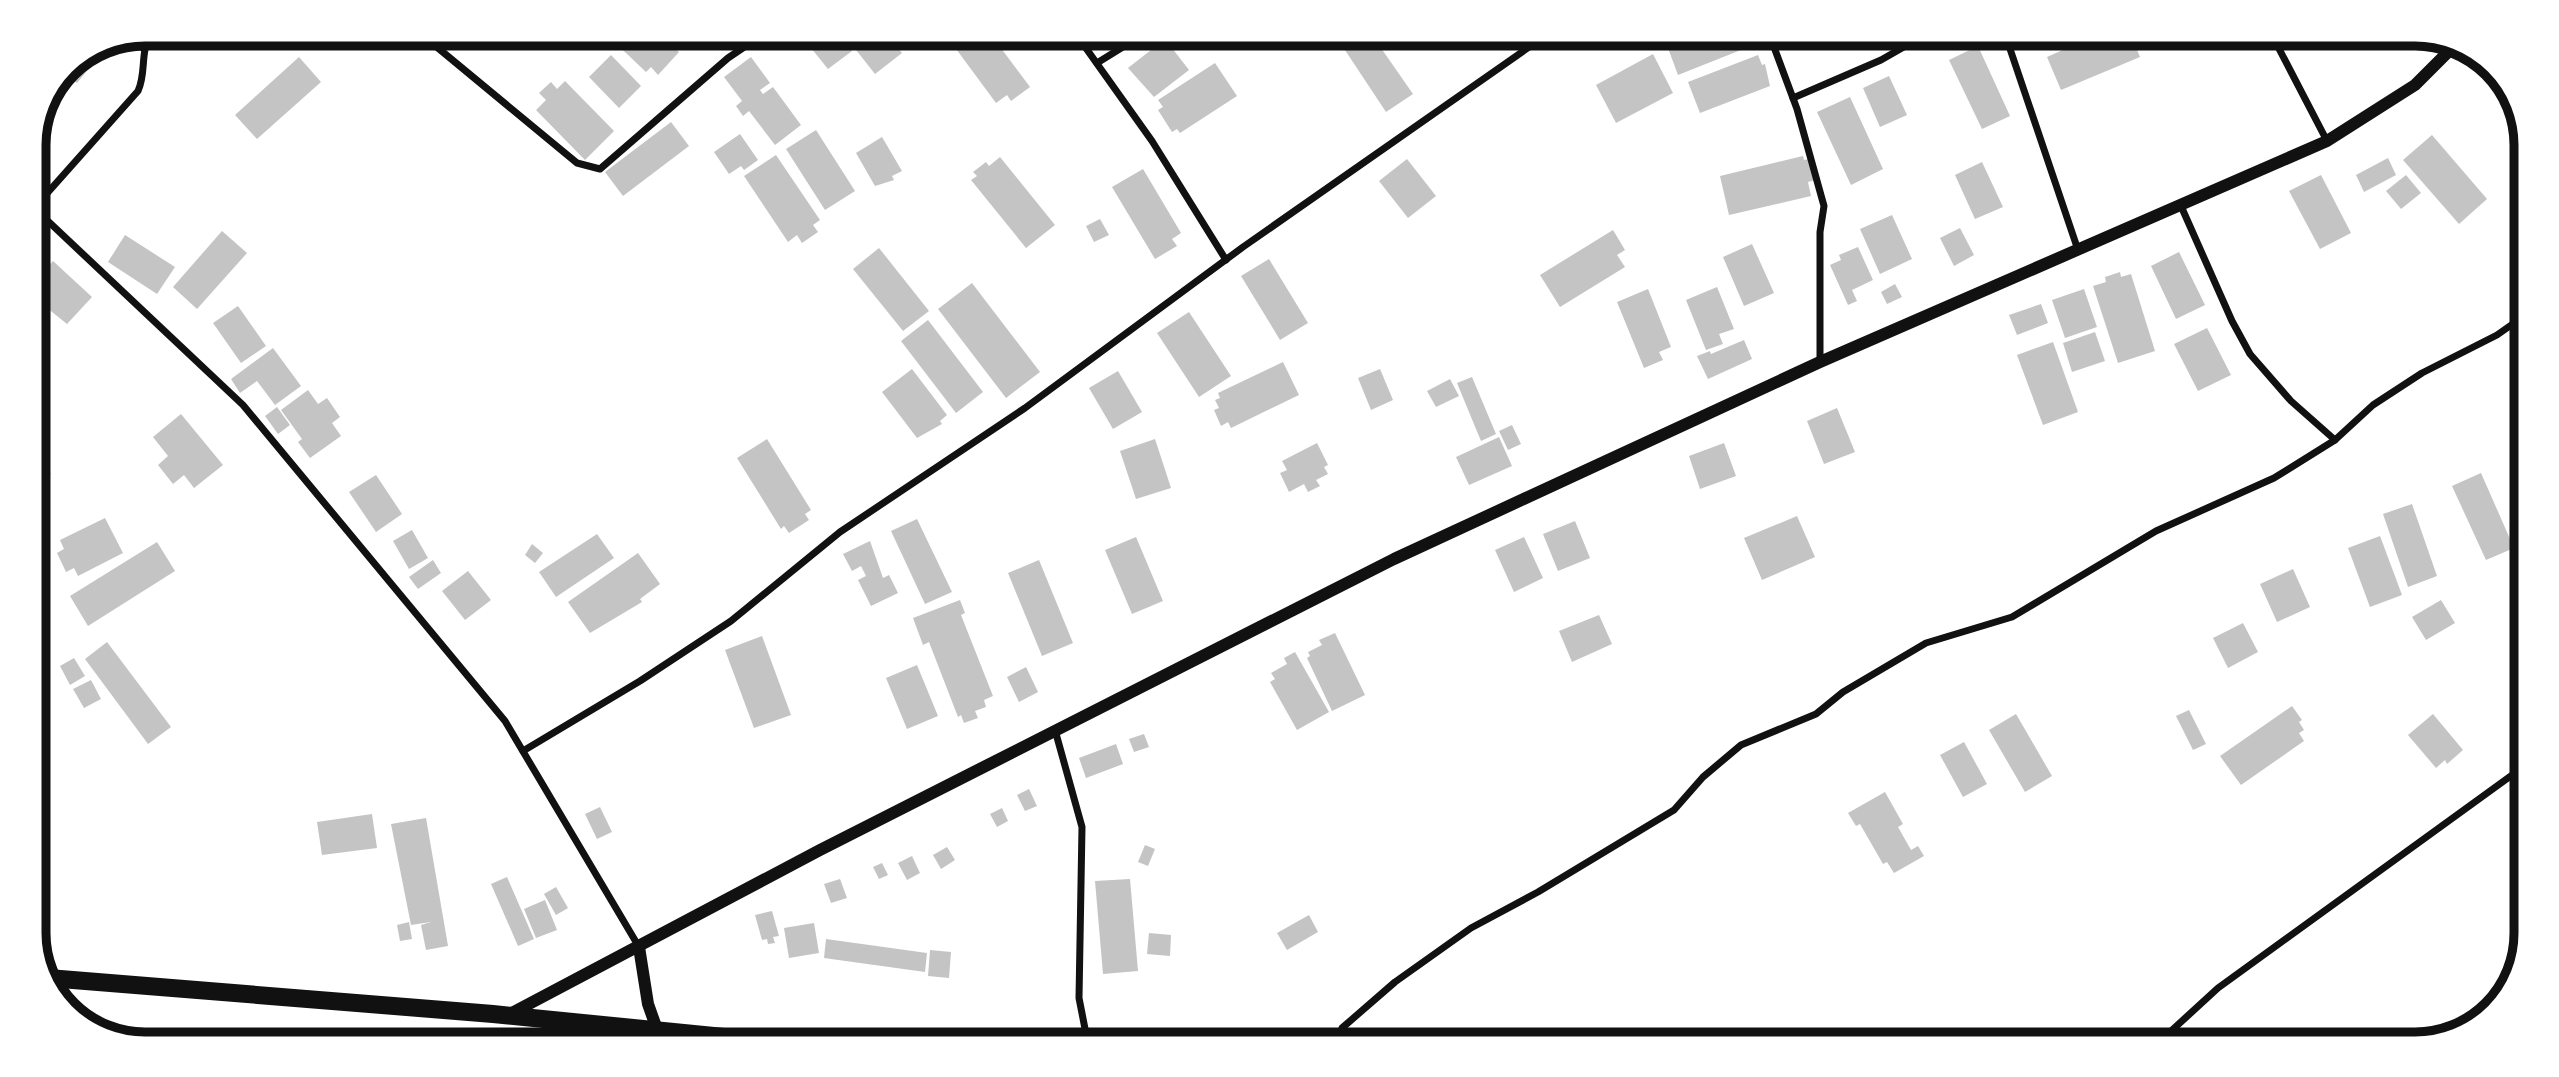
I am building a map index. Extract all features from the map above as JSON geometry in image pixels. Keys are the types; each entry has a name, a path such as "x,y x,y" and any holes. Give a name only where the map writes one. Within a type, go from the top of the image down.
{"highway":[{"path":"57,979 506,1016 635,1032"}],"street":[{"path":"140,46 144,49"},
{"path":"46,194 138,91 143,81 146,46"},
{"path":"436,46 577,163 600,169 728,58 747,46"},
{"path":"1085,46 1152,141 1226,260"},
{"path":"1097,63 1124,46"},
{"path":"523,751 640,681 731,621 840,533 1025,408 1226,260 1531,46"},
{"path":"1774,46 1793,98 1824,206 1820,232 1820,362"},
{"path":"1793,98 1881,60 1906,46"},
{"path":"2009,46 2078,250"},
{"path":"2278,46 2327,141"},
{"path":"506,1016 1055,730 1382,565 1820,362 2327,141 2415,85 2448,52"},
{"path":"2180,206 2232,321 2250,354 2291,401 2335,440"},
{"path":"46,218 243,405 505,721 639,947 648,1004 658,1032"},
{"path":"1341,1032 1342,1028 1395,982 1471,928 1538,892 1674,810 1703,778 1741,744 1816,715 1843,692 1926,643 2012,617 2156,531 2274,478 2335,440 2373,405 2422,373 2497,335 2513,324"},
{"path":"1055,730 1082,827 1084,857 1079,908 1079,998 1086,1032"},
{"path":"2170,1032 2218,988 2514,774"}],"building":[{"path":"619,46 673,46 679,52 658,75 651,67 646,72"},
{"path":"809,46 848,46 852,51 828,69"},
{"path":"853,46 896,46 902,53 875,74"},
{"path":"954,46 999,46 1030,87 1011,101 1007,95 996,103"},
{"path":"1156,46 1170,46 1189,70 1154,97 1128,68"},
{"path":"1342,46 1380,46 1413,94 1386,112"},
{"path":"1667,46 1751,46 1678,75"},
{"path":"1978,46 2010,116 1982,129 1949,60"},
{"path":"2072,46 2135,46 2140,57 2061,90 2047,57"},
{"path":"1653,54 1673,93 1616,123 1596,85"},
{"path":"611,55 641,86 619,108 589,77"},
{"path":"1758,55 1762,65 1765,64 1770,86 1700,113 1688,82"},
{"path":"98,57 77,83 71,78 74,74"},
{"path":"299,57 321,82 257,139 235,115"},
{"path":"751,57 770,83 760,90 763,94 773,87 801,125 775,145 749,111 743,116 736,106 742,101 724,77"},
{"path":"1215,63 1237,96 1180,133 1177,129 1172,132 1158,110 1163,107 1158,100"},
{"path":"1889,76 1907,115 1880,127 1863,88"},
{"path":"565,81 614,131 585,160 536,110 546,100 539,93 551,82 557,89"},
{"path":"1850,97 1883,169 1851,185 1817,112"},
{"path":"671,122 689,146 623,196 605,172"},
{"path":"816,130 855,191 825,210 786,149"},
{"path":"740,134 758,160 744,170 741,166 729,174 714,152"},
{"path":"2432,135 2487,199 2459,224 2403,160"},
{"path":"882,137 902,171 892,176 894,180 875,186 856,153"},
{"path":"776,155 820,220 813,225 818,232 802,243 797,235 788,242 744,176"},
{"path":"1803,156 1804,160 1809,159 1815,180 1808,182 1811,196 1729,215 1720,176"},
{"path":"1000,157 1055,225 1026,248 971,180 977,176 973,172 986,162 989,166"},
{"path":"2388,158 2396,175 2364,192 2356,175"},
{"path":"1407,159 1436,196 1408,218 1379,181"},
{"path":"1982,162 2003,207 1975,219 1955,175"},
{"path":"1143,169 1181,233 1172,239 1177,246 1155,259 1112,187"},
{"path":"2321,175 2351,233 2320,249 2289,191"},
{"path":"2406,175 2421,193 2401,209 2386,191"},
{"path":"1892,215 1912,259 1880,274 1860,229"},
{"path":"1100,219 1109,235 1094,242 1086,226"},
{"path":"1960,228 1974,255 1954,266 1940,238"},
{"path":"1613,230 1625,250 1617,255 1625,267 1560,307 1540,275"},
{"path":"222,231 247,253 197,309 173,287"},
{"path":"125,235 175,267 157,294 108,262"},
{"path":"1752,244 1774,293 1744,306 1723,257"},
{"path":"1858,247 1873,280 1852,290 1857,301 1848,305 1830,265 1841,260 1839,255"},
{"path":"879,248 929,311 903,331 853,269"},
{"path":"2179,252 2205,305 2176,319 2151,266"},
{"path":"1269,259 1308,323 1280,340 1241,276"},
{"path":"53,261 92,297 67,324 46,307 46,268"},
{"path":"2120,272 2121,277 2131,274 2155,351 2118,363 2093,286 2106,282 2105,277"},
{"path":"972,283 1040,372 1006,398 938,309"},
{"path":"1895,284 1902,297 1887,304 1881,292"},
{"path":"1717,287 1734,329 1719,334 1723,344 1706,350 1686,300"},
{"path":"1648,289 1671,347 1659,352 1663,360 1644,368 1617,302"},
{"path":"2084,289 2097,327 2065,338 2052,300"},
{"path":"2041,304 2048,323 2017,335 2009,315"},
{"path":"238,306 266,346 241,363 213,323"},
{"path":"1189,312 1231,376 1199,397 1157,333"},
{"path":"928,320 983,392 956,413 901,341"},
{"path":"2207,328 2231,375 2198,391 2174,344"},
{"path":"2095,332 2105,361 2072,372 2063,343"},
{"path":"1744,340 1752,359 1708,379 1697,356 1710,351 1711,354"},
{"path":"2053,342 2078,412 2043,425 2017,355"},
{"path":"273,348 301,386 275,405 257,381 240,393 231,379"},
{"path":"1283,362 1299,395 1231,428 1228,422 1221,426 1214,410 1219,408 1215,400 1220,398 1218,393"},
{"path":"912,369 947,415 940,421 942,424 917,438 882,392"},
{"path":"1380,369 1393,400 1371,410 1358,378"},
{"path":"1118,371 1142,412 1113,429 1089,388"},
{"path":"1472,377 1496,434 1481,441 1457,383"},
{"path":"1450,379 1459,396 1436,407 1427,391"},
{"path":"308,390 318,404 327,398 340,417 332,423 341,436 310,458 298,442 302,439 281,410"},
{"path":"277,407 290,425 278,434 265,416"},
{"path":"1837,408 1855,452 1824,464 1807,421"},
{"path":"181,414 223,465 194,488 184,475 173,484 158,465 168,456 153,437"},
{"path":"1512,425 1521,444 1508,450 1499,431"},
{"path":"1499,437 1512,466 1469,485 1456,457"},
{"path":"767,439 811,510 805,514 809,520 789,533 784,526 781,529 737,458"},
{"path":"1155,439 1171,488 1136,499 1120,451"},
{"path":"1317,443 1328,465 1324,467 1328,474 1316,480 1320,486 1308,492 1304,484 1289,492 1280,473 1287,470 1282,461"},
{"path":"1724,443 1736,476 1700,489 1689,456"},
{"path":"2481,473 2514,548 2486,560 2452,486"},
{"path":"376,475 402,514 376,532 349,492"},
{"path":"2412,504 2437,576 2408,587 2383,514"},
{"path":"1797,516 1815,557 1762,580 1744,538"},
{"path":"105,518 123,553 78,576 74,568 66,572 57,553 64,549 60,540"},
{"path":"917,519 952,592 925,604 891,531"},
{"path":"1575,521 1590,558 1558,571 1543,534"},
{"path":"412,530 428,558 409,569 393,541"},
{"path":"597,534 614,558 556,597 539,572"},
{"path":"2380,536 2402,595 2370,607 2348,548"},
{"path":"1136,537 1163,601 1132,614 1105,550"},
{"path":"1524,537 1543,578 1514,592 1495,550"},
{"path":"870,541 883,578 889,575 898,593 871,606 858,580 866,576 861,566 852,571 843,554"},
{"path":"157,542 175,571 88,626 70,596"},
{"path":"532,544 543,553 535,563 525,555"},
{"path":"638,553 660,584 640,599 642,602 590,633 568,602"},
{"path":"433,560 441,573 418,589 409,577"},
{"path":"1039,560 1073,643 1042,656 1008,573"},
{"path":"2293,569 2310,607 2277,622 2260,584"},
{"path":"468,571 491,600 465,620 442,591"},
{"path":"960,600 965,613 961,615 993,696 984,700 986,707 975,711 978,718 964,723 961,715 958,717 929,642 923,645 913,618"},
{"path":"2441,600 2455,623 2426,640 2412,617"},
{"path":"1599,615 1612,644 1572,662 1559,631"},
{"path":"2243,623 2258,652 2228,668 2213,638"},
{"path":"1335,633 1365,695 1332,711 1307,658 1310,656 1308,652 1322,645 1319,640"},
{"path":"762,636 791,715 754,728 725,650"},
{"path":"107,642 171,727 148,744 85,659"},
{"path":"1295,652 1329,712 1297,730 1270,682 1275,679 1271,673 1287,664 1284,658"},
{"path":"74,658 85,676 70,685 60,666"},
{"path":"917,665 938,716 907,729 886,678"},
{"path":"1026,667 1038,692 1019,702 1007,677"},
{"path":"91,680 101,699 84,708 73,689"},
{"path":"2292,706 2302,720 2299,722 2304,730 2299,733 2304,741 2241,785 2220,756"},
{"path":"2189,710 2206,744 2193,750 2176,716"},
{"path":"2016,714 2052,776 2025,792 1989,730"},
{"path":"2433,714 2463,750 2447,764 2445,760 2436,768 2408,735"},
{"path":"1144,734 1149,747 1134,752 1129,739"},
{"path":"1964,742 1987,784 1963,797 1940,755"},
{"path":"1116,744 1123,764 1086,778 1079,758"},
{"path":"1029,789 1037,806 1025,811 1017,795"},
{"path":"1885,792 1903,824 1898,827 1911,850 1918,846 1924,856 1894,873 1887,862 1883,864 1860,824 1856,826 1848,813"},
{"path":"600,807 612,832 597,839 585,814"},
{"path":"1002,808 1008,821 997,827 990,814"},
{"path":"372,814 377,848 322,855 317,822"},
{"path":"426,818 448,946 426,950 421,925 431,922 411,925 391,824"},
{"path":"1145,845 1155,849 1148,866 1138,862"},
{"path":"947,847 955,860 941,869 933,855"},
{"path":"912,856 920,873 907,880 898,863"},
{"path":"882,863 888,875 879,879 873,867"},
{"path":"507,877 534,939 518,946 491,884"},
{"path":"840,879 847,898 831,903 824,884"},
{"path":"1130,879 1138,971 1103,974 1095,881"},
{"path":"556,887 568,908 556,915 544,894"},
{"path":"545,900 557,930 536,938 524,909"},
{"path":"772,911 779,936 773,937 775,943 768,944 767,939 762,940 755,915"},
{"path":"1309,915 1318,932 1287,950 1277,933"},
{"path":"409,922 412,939 400,941 397,925"},
{"path":"814,923 819,953 789,958 784,928"},
{"path":"1149,933 1171,935 1170,956 1147,954"},
{"path":"826,939 927,953 925,972 824,958"},
{"path":"930,950 951,952 949,978 928,976"}]}
